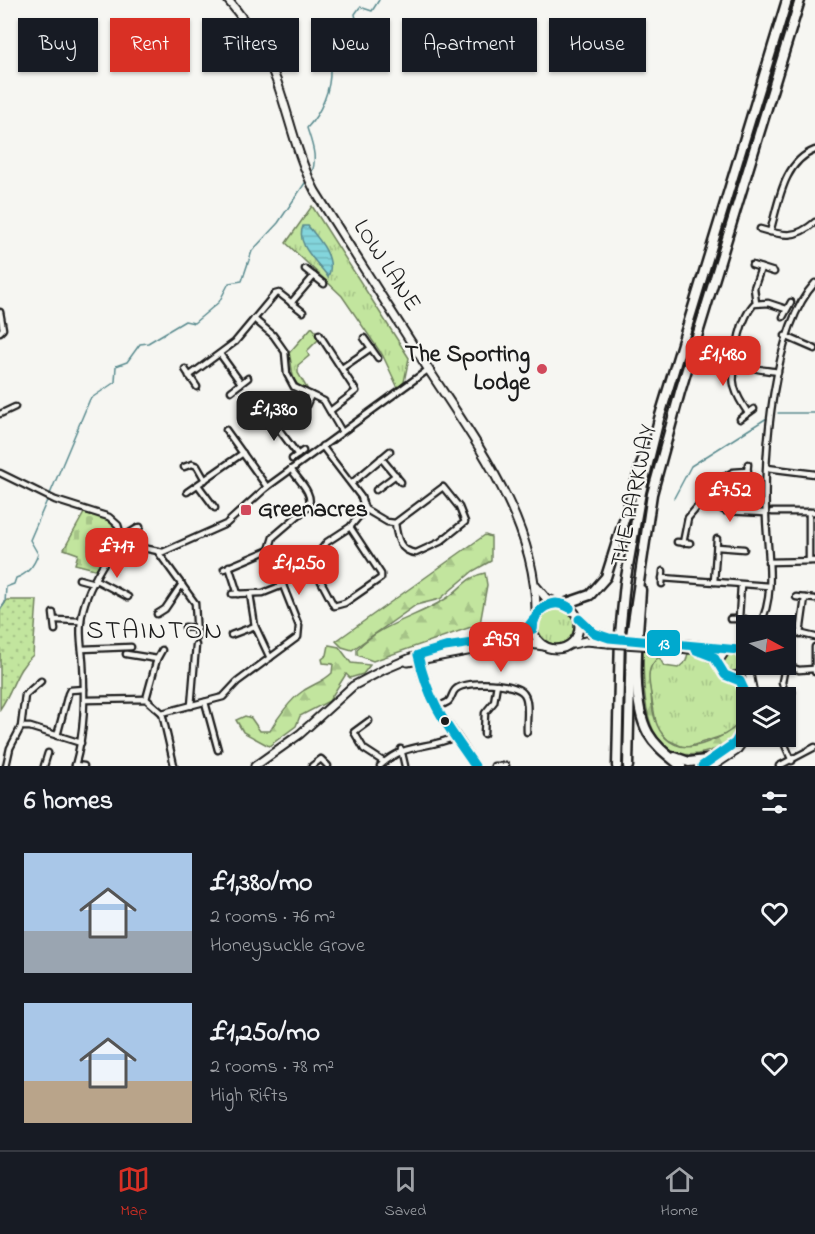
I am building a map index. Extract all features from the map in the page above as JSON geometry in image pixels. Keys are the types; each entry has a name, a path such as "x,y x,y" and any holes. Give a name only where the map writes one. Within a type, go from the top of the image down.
{"highway":[{"name":"THE PARKWAY","path":"616,766 618,653 632,542 651,452 787,0"},
{"name":"THE PARKWAY","path":"628,766 628,690 632,627 652,494 680,392 801,0"},
{"path":"561,603 590,596 606,578 664,390 680,351"},
{"path":"652,494 641,599 638,686 642,717 657,745 681,766"},
{"path":"657,745 684,761 714,763"}],"main road":[{"name":"LOW LANE","path":"228,0 252,31 270,63 310,182 429,369 505,494 520,530 534,583 535,618"},
{"path":"534,583 541,594 573,610 594,633 609,640"},
{"path":"255,766 300,734 353,686 385,669 445,647 514,637 527,630 545,606 561,603"},
{"path":"535,618 536,637 544,646"},
{"path":"568,646 578,634 579,619"},
{"path":"418,657 516,642 559,650 586,641 609,640 736,650"},
{"path":"669,645 699,650 718,662 725,675 734,677 745,687"},
{"path":"718,662 730,649"},
{"path":"418,657 435,708 475,766"},
{"path":"734,677 738,675"},
{"path":"714,763 736,741"},
{"path":"702,766 714,763 739,747"}],"street":[{"path":"770,232 790,168 800,157 815,150"},
{"path":"760,229 783,236 796,235 815,222"},
{"path":"752,265 774,272"},
{"path":"305,268 324,284"},
{"path":"756,303 754,288 761,268"},
{"path":"291,303 314,276"},
{"path":"764,615 769,586 765,513 767,468 778,372 785,336 799,303 815,283"},
{"path":"189,376 235,342 275,294 279,293 303,312"},
{"path":"783,317 790,302"},
{"path":"778,372 748,367 740,361 737,349 748,311 756,303 772,303 786,309"},
{"path":"0,312 3,319 3,329 0,332"},
{"path":"254,319 273,335 285,352 287,374 294,387 320,397 342,432"},
{"path":"319,334 356,391 330,411"},
{"path":"785,336 815,349"},
{"path":"364,338 378,358"},
{"path":"316,344 322,340"},
{"path":"342,368 371,348"},
{"path":"220,354 241,383"},
{"path":"740,361 735,370 734,384 748,413"},
{"path":"185,369 197,387"},
{"path":"0,473 55,500 109,517 118,525 122,538 130,544 158,552 167,551 225,524 267,487 429,369"},
{"path":"231,391 248,378"},
{"path":"277,427 306,406 311,395"},
{"path":"0,414 15,407"},
{"path":"740,419 754,409"},
{"path":"269,416 298,455"},
{"path":"226,430 267,487"},
{"path":"322,446 352,483 365,509 387,522 395,523 443,487 459,507 465,522 440,542 416,554 404,549 399,541 395,523"},
{"path":"292,459 303,451"},
{"path":"352,483 390,451"},
{"path":"187,492 243,453"},
{"path":"193,464 195,457"},
{"path":"381,458 401,482"},
{"path":"193,464 205,480"},
{"path":"184,467 193,464"},
{"path":"746,484 748,464"},
{"path":"767,468 815,474"},
{"path":"162,713 217,699 300,635 269,550 273,537 310,505 310,495 291,469"},
{"path":"683,543 688,518 705,498 727,474 748,471"},
{"path":"376,490 396,475"},
{"path":"198,485 215,508"},
{"path":"705,498 725,511 765,513"},
{"path":"350,527 381,574 381,578 345,603 334,606 314,563 319,550 350,527 365,509"},
{"path":"772,512 812,512 808,561"},
{"path":"84,766 75,765 81,743 84,700 81,621 95,582 122,538 140,527"},
{"path":"714,582 717,539"},
{"path":"734,548 735,540"},
{"path":"677,542 690,543"},
{"path":"717,546 744,549"},
{"path":"269,550 227,568 235,594 263,593 283,585"},
{"path":"158,552 195,603 197,638"},
{"path":"768,562 815,561"},
{"path":"663,572 662,581 769,586"},
{"path":"79,579 95,582 128,597"},
{"path":"158,615 165,609 182,584"},
{"path":"730,619 742,618 741,585"},
{"path":"250,594 255,626 270,658"},
{"path":"796,597 815,599"},
{"path":"800,634 805,598"},
{"path":"53,613 56,620 55,630"},
{"path":"56,620 81,621"},
{"path":"231,635 255,626"},
{"path":"185,627 198,628"},
{"path":"796,633 815,637"},
{"path":"191,706 196,645"},
{"path":"82,649 131,647"},
{"path":"730,649 736,647"},
{"path":"796,669 815,670 815,647"},
{"path":"146,699 157,659 162,650"},
{"path":"126,654 152,656 157,659"},
{"path":"6,766 10,748 21,727 25,695 32,684 41,681"},
{"path":"435,708 449,701 455,689 466,684 497,684 519,689 525,694 527,732"},
{"path":"484,734 485,714 494,702 497,684"},
{"path":"57,736 70,690 84,689"},
{"path":"84,700 146,699 162,713 174,765"},
{"path":"206,702 218,750"},
{"path":"369,721 354,732 364,749 382,764 401,749 440,744 455,737"},
{"path":"21,727 30,727 81,743"},
{"path":"786,747 792,761"},
{"path":"779,766 815,747"},
{"path":"401,749 405,766"},
{"path":"44,766 48,753"},
{"path":"312,766 321,759 327,766"},
{"path":"494,766 506,766"}],"green space":[{"path":"312,206 409,358 404,382 398,388 383,356 342,296 286,243","holes":["308,226 328,255 328,276 316,259"]},
{"path":"312,327 317,333 318,340 307,351 309,356 298,365 298,373 308,390 297,384 289,353"},
{"path":"84,513 106,518 117,529 118,536 98,570 75,564 78,554 64,549"},
{"path":"485,535 491,537 491,561 473,571 440,599 416,605 352,650 342,647 336,641"},
{"path":"485,573 487,585 480,624 373,661 357,655 357,649 367,640 389,626 436,605 469,580"},
{"path":"7,600 37,600 33,655 18,673 0,709 0,610"},
{"path":"556,608 569,613 574,626 569,639 556,644 543,639 538,626 543,613"},
{"path":"329,645 339,647 351,663 370,665 363,674 350,678 346,674 329,701 300,716 296,726 269,746 243,732 236,720 245,716 251,718 260,731 270,731 294,699 332,673 333,664 323,663 322,659 327,655"},
{"path":"659,649 659,657 652,665 649,679 655,720 666,738 673,744 694,746 720,737 736,726 736,736 720,747 698,754 679,754 665,747 655,735 649,719 644,683 643,650"},
{"path":"688,653 714,662 720,676 735,682 740,687 736,687 736,727 728,734 685,748 668,740 657,728 648,679 651,663 659,657 664,666 678,668 686,661"},
{"path":"729,654 736,654 736,672 729,672 724,667 724,659"}],"water":[{"path":"303,226 308,226 329,256 328,277 305,247 301,233"}],"waterway":[{"path":"310,176 314,158 307,128 317,115 324,100 329,85 330,69 365,39 365,20 356,19 355,14 360,7 372,11 379,0"},
{"path":"50,494 90,399 115,382 116,366 127,362 140,344 148,343 185,321 194,323 219,302 229,283 242,281 252,251 278,223 307,180"},
{"path":"778,413 815,413"},
{"path":"674,498 691,466 767,418"},
{"path":"0,610 5,603 6,587 14,584 16,578 27,572 38,554 30,540 48,498"}],"transit line":[{"name":"13","path":"533,629 536,616 545,606 557,603 570,608"},
{"name":"13","path":"533,629 536,616 545,607 557,604 570,608"},
{"name":"13","path":"579,619 594,633 609,638 736,650"},
{"name":"13","path":"475,766 433,701 418,655 445,647 514,637 523,633 533,620"},
{"name":"13","path":"696,650 714,657 725,675 740,681 743,687"},
{"name":"13","path":"702,766 736,741"}],"place":[{"name":"The Sporting Lodge","path":"542,369"},
{"name":"Greenacres","path":"246,510"}],"district":[{"name":"STAINTON","path":"155,631"}]}
